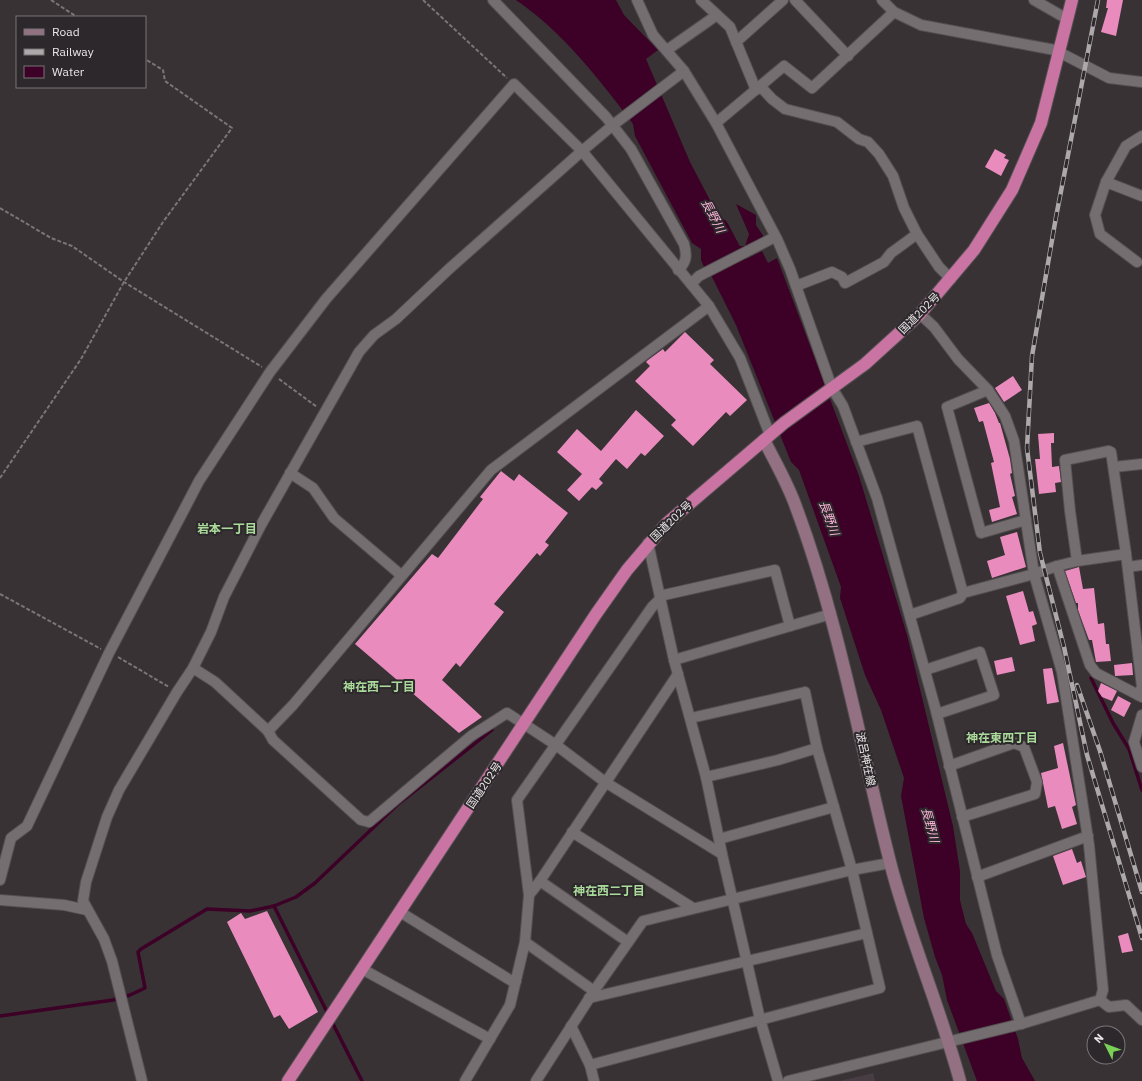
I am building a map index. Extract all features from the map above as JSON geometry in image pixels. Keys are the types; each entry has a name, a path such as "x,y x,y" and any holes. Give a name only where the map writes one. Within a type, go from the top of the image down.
{"highway":[{"name":"国道202号","path":"288,1081 596,614 648,543 667,523 767,438 865,364 920,314 951,279 978,244 1012,190 1041,123 1060,53 1072,0"}],"main road":[{"name":"波呂神在線","path":"767,438 796,507 831,614 857,716 890,863 909,931 960,1081"}],"street":[{"path":"493,0 587,95 613,125 631,149 684,244 687,255 685,264 678,270"},
{"path":"637,0 653,35 667,50 716,123 776,237 796,286 827,392 843,406 877,498 925,670 997,955 1021,1024"},
{"path":"701,0 730,27 758,88 785,109 837,122 859,139 868,142 879,154 893,176 904,208 917,234 939,267 951,279"},
{"path":"736,42 783,0"},
{"path":"795,0 848,56"},
{"path":"882,0 894,12 921,25 1054,50 1109,78 1142,82"},
{"path":"1034,0 1062,16 1068,17"},
{"path":"716,123 784,66 812,88 894,12"},
{"path":"667,50 717,15"},
{"path":"142,1081 112,961 104,939 83,901 86,882 107,817 119,790 177,692 193,668 211,632 224,597 290,473 359,352 374,335 396,319 449,269 582,151 613,125 682,73"},
{"path":"0,880 11,838 27,826 109,653 199,481 270,372 326,299 514,84 582,151 709,306 740,358 767,438"},
{"path":"1138,262 1100,234 1095,215 1106,182 1126,146 1142,136"},
{"path":"1106,182 1142,196"},
{"path":"796,286 832,272 842,277 845,283 884,262 891,253 917,234"},
{"path":"691,284 699,276 776,237"},
{"path":"268,731 293,705 491,470 709,306"},
{"path":"920,314 934,327 958,358 988,390 1005,416 1014,441 1034,574 1062,672 1088,836 1103,990 1100,1000"},
{"path":"988,390 947,407 981,533 1026,520"},
{"path":"856,442 917,426 963,593"},
{"path":"1057,566 1090,665 1096,673 1140,696 1142,686 1128,567 1114,467 1111,452 1109,451 1065,460 1077,561"},
{"path":"1114,467 1142,464"},
{"path":"290,473 313,488 334,518 401,575"},
{"path":"648,543 674,660 706,777 760,1019 778,1081"},
{"path":"910,615 960,598 963,593 1034,574 1057,566 1077,561 1126,554"},
{"path":"1128,567 1142,565"},
{"path":"465,1081 510,1005 525,942 529,895 516,800 652,607 664,595 775,570 790,626"},
{"path":"674,660 831,614"},
{"path":"925,670 980,652 994,695 936,714"},
{"path":"193,668 215,682 268,731 273,740 361,820 369,822 471,736 507,713 525,723 605,782 722,854"},
{"path":"529,895 540,881 678,674"},
{"path":"590,1065 880,988 852,870 818,748 805,692 691,718"},
{"path":"1142,715 1134,742 1142,767"},
{"path":"949,766 1014,743 1024,746 1037,782 1035,794 962,817"},
{"path":"706,777 778,760 818,748"},
{"path":"719,839 834,807"},
{"path":"572,832 693,908"},
{"path":"977,877 1088,836"},
{"path":"536,1081 592,994 643,921 852,870 890,863"},
{"path":"540,881 628,942"},
{"path":"0,900 70,906 87,910"},
{"path":"400,912 510,980 516,981"},
{"path":"592,994 867,933"},
{"path":"525,942 592,994"},
{"path":"362,969 490,1039"},
{"path":"1100,1000 1109,1007 1126,1005 1142,1020"},
{"path":"788,1081 948,1043 1021,1024 1100,1000"},
{"path":"571,1026 590,1065 594,1081"}],"path":[{"path":"51,0 75,16"},
{"path":"423,0 514,84"},
{"path":"0,478 81,359 124,282 162,222 232,128 165,81 162,70 146,60"},
{"path":"0,208 52,238 72,246 124,282 270,372 324,412"},
{"path":"0,594 109,653 130,662 177,692"}],"shaded area":[{"path":"873,1073 875,1081 840,1081"}],"water":[{"path":"516,0 616,0 624,15 658,50 646,59 690,162 734,246 745,246 749,234 736,204 756,215 756,225 764,237 704,267 701,260 701,249 692,243 635,136 633,124 607,90 565,41"},
{"path":"762,251 768,263 777,258 859,476 907,635 953,826 960,871 960,900 966,924 972,933 996,991 1004,999 1018,1039 1022,1058 1035,1081 977,1081 947,1000 942,975 935,957 924,918 901,796 904,778 881,710 865,675 840,598 841,587 799,470 791,462 736,325 711,275 730,266 736,279 749,272 744,260"}],"building":[{"path":"1107,0 1123,0 1116,36 1101,32 1108,8 1106,8"},
{"path":"995,149 1006,155 1004,158 1009,160 1001,176 985,167"},
{"path":"685,332 714,360 710,364 747,400 730,416 726,412 693,446 671,425 676,420 635,381 650,366 646,362 648,360 663,349 665,352"},
{"path":"1013,376 1022,390 1004,402 995,388"},
{"path":"989,403 1000,423 1010,459 1012,473 1010,474 1015,496 1012,497 1017,514 992,522 989,510 1000,507 991,463 994,462 983,421 979,422 974,408"},
{"path":"636,410 664,436 645,456 641,453 627,469 616,459 599,479 603,483 596,490 592,487 579,501 567,490 582,474 557,452 577,429 601,451"},
{"path":"1054,433 1054,443 1051,443 1052,467 1059,466 1061,482 1055,483 1056,492 1039,494 1035,459 1040,459 1038,434"},
{"path":"501,471 514,481 519,474 568,513 545,542 549,545 540,556 537,553 494,604 504,612 460,667 456,663 442,680 482,717 459,733 355,644 432,554 438,558 483,499 480,497"},
{"path":"1017,532 1026,567 992,578 987,561 1005,555 1000,537"},
{"path":"1079,567 1083,589 1094,588 1098,624 1104,623 1106,644 1109,644 1111,661 1096,662 1092,640 1089,640 1078,610 1078,603 1076,603 1065,571"},
{"path":"1023,591 1029,612 1033,611 1037,624 1032,626 1035,641 1020,645 1006,596"},
{"path":"1012,657 1015,671 997,675 994,661"},
{"path":"1132,663 1133,675 1115,676 1114,665"},
{"path":"1052,668 1059,702 1047,704 1043,669"},
{"path":"1101,683 1117,691 1112,701 1102,697 1098,691"},
{"path":"1118,696 1131,703 1124,717 1111,710"},
{"path":"1063,743 1076,805 1072,807 1077,824 1062,829 1055,806 1048,808 1041,773 1058,768 1054,746"},
{"path":"1072,849 1077,863 1081,861 1086,877 1063,885 1053,856"},
{"path":"267,911 318,1012 289,1029 280,1015 274,1018 227,922 241,913 245,919"},
{"path":"1128,933 1133,951 1122,953 1118,936"}],"waterway":[{"name":"長野川","path":"719,228 756,299"},
{"path":"1091,678 1113,723 1129,749 1142,790"},
{"path":"0,1016 113,1000 130,995 145,988 138,952 141,949 207,909 250,911 274,906 296,897 315,883 397,805 492,730"},
{"path":"274,906 328,1014"},
{"path":"331,1020 362,1081"}],"railway":[{"path":"1098,0 1056,217 1032,356 1027,448 1040,553 1064,647 1087,755 1142,938"},
{"path":"1077,685 1100,751 1142,892"}],"district":[{"name":"岩本一丁目","path":"227,529"},
{"name":"神在西一丁目","path":"379,687"},
{"name":"神在東四丁目","path":"1002,738"},
{"name":"神在西二丁目","path":"609,891"}]}
